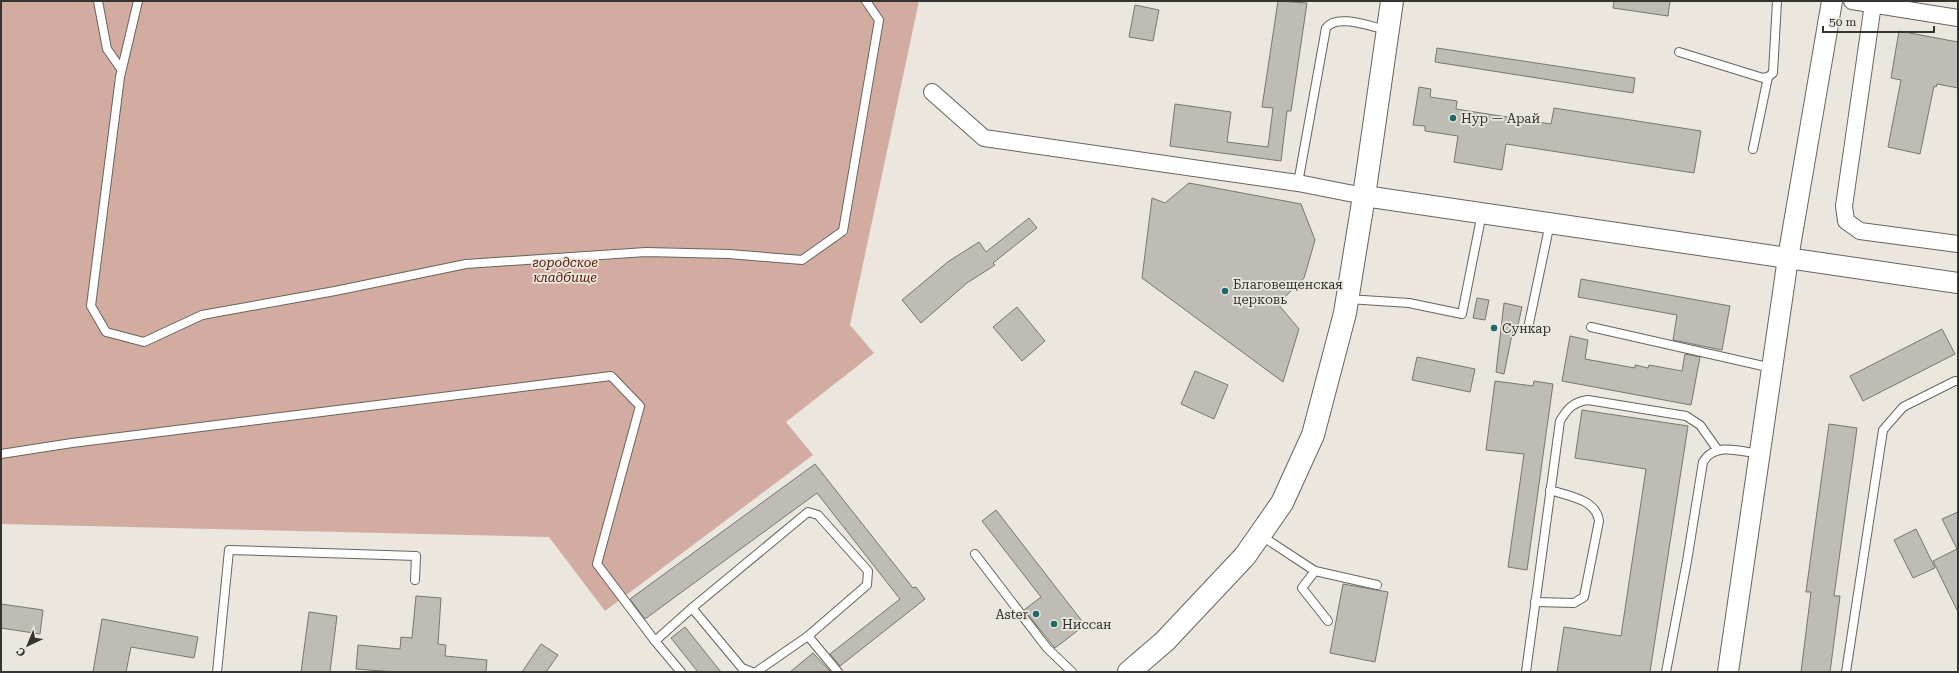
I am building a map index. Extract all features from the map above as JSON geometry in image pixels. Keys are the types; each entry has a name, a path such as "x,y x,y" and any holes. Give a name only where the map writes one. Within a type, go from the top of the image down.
{"main road":[{"path":"1129,672 1165,641 1245,556 1282,502 1313,435 1347,299 1364,196 1392,1"}],"street":[{"path":"1728,672 1788,258 1832,1"},
{"path":"1852,1 1958,18"},
{"path":"1873,4 1844,206 1846,220 1860,231 1958,244"},
{"path":"932,92 984,138 1298,183 1364,196 1958,282"}],"lane":[{"path":"98,1 107,49 122,70"},
{"path":"138,1 122,70 91,306 106,332 144,342 202,315 335,291 466,264 646,252 729,254 802,260 843,231 879,20 866,1"},
{"path":"1753,149 1768,77 1772,73 1777,1"},
{"path":"1298,183 1326,28 1329,24 1336,21 1349,22 1387,31"},
{"path":"1679,52 1763,78 1768,77"},
{"path":"1347,299 1409,303 1462,314 1482,212"},
{"path":"1528,328 1550,222"},
{"path":"1591,327 1773,368"},
{"path":"1,454 72,443 611,376 640,406 597,564 655,641 681,672"},
{"path":"1846,672 1883,430 1903,407 1955,381 1958,382"},
{"path":"1526,672 1560,421 1570,405 1579,401 1588,400 1686,416 1700,425 1717,450"},
{"path":"1666,672 1687,561 1702,462 1708,454 1717,450 1728,449 1760,455"},
{"path":"1535,602 1574,603 1584,597 1599,521 1598,515 1591,505 1550,490"},
{"path":"655,641 692,608 808,512 818,515 868,572 867,585 808,636 756,672"},
{"path":"1260,535 1315,571 1377,584"},
{"path":"217,672 229,550 416,556 415,580"},
{"path":"975,554 1047,648 1072,672"},
{"path":"1315,571 1302,588 1328,621"},
{"path":"692,608 742,668 752,672"},
{"path":"808,636 838,672"}],"green space":[{"name":"городское кладбище","path":"1,1 919,1 850,325 874,353 786,422 813,455 605,611 549,537 1,524"}],"building":[{"path":"1278,1 1307,3 1291,111 1287,111 1281,161 1170,146 1175,104 1231,112 1227,142 1268,147 1273,108 1262,107"},
{"path":"1614,1 1670,1 1668,16 1613,8"},
{"path":"1135,5 1159,10 1153,41 1129,37"},
{"path":"1899,31 1958,42 1958,88 1937,84 1936,87 1934,86 1920,154 1888,147 1901,80 1891,78"},
{"path":"1437,48 1635,78 1633,93 1435,62"},
{"path":"1419,87 1431,89 1430,97 1457,101 1456,109 1551,124 1554,108 1701,131 1694,173 1506,144 1502,170 1454,162 1458,136 1425,131 1425,126 1413,125"},
{"name":"Благовещенская церковь","path":"1189,183 1301,204 1315,240 1304,278 1278,304 1299,329 1283,382 1142,278 1152,198 1165,203"},
{"path":"1029,218 1037,228 993,263 995,265 967,283 921,323 902,300 949,261 979,242 986,252"},
{"path":"1581,279 1730,306 1722,350 1673,340 1677,315 1578,297"},
{"path":"1477,298 1489,300 1485,320 1473,318"},
{"path":"1504,303 1522,307 1518,325 1514,325 1504,374 1496,372"},
{"path":"1017,307 1045,341 1022,361 993,327"},
{"path":"1942,329 1955,354 1863,401 1850,376"},
{"path":"1570,336 1588,340 1585,359 1635,368 1635,365 1648,368 1649,365 1682,371 1685,354 1700,357 1691,405 1562,381"},
{"path":"1417,357 1475,369 1470,392 1412,380"},
{"path":"1195,371 1228,385 1214,419 1181,404"},
{"path":"1495,381 1533,386 1534,381 1553,384 1527,570 1508,567 1524,454 1486,450"},
{"path":"1582,410 1688,426 1650,672 1557,672 1564,627 1621,636 1646,469 1575,458"},
{"path":"1829,424 1857,428 1834,596 1840,596 1830,672 1801,672 1811,592 1806,592"},
{"path":"815,464 913,588 916,587 925,599 840,666 830,654 900,599 817,493 645,619 630,599"},
{"path":"996,510 1085,625 1055,648 1024,610 1041,597 982,521"},
{"path":"1958,512 1958,612 1933,561 1957,549 1942,519"},
{"path":"1916,529 1935,568 1913,578 1894,540"},
{"path":"1343,584 1388,592 1375,662 1330,653"},
{"path":"416,596 441,598 438,644 446,645 445,656 487,660 486,672 395,672 356,669 358,645 400,649 401,637 412,638"},
{"path":"1,604 43,610 40,634 1,628"},
{"path":"309,612 337,616 330,672 301,672"},
{"path":"102,619 198,637 194,658 131,647 126,672 93,672"},
{"path":"685,627 721,672 698,672 671,638"},
{"path":"541,644 558,655 546,672 522,672"},
{"path":"813,653 831,672 790,672"}],"place":[{"name":"Нур — Арай","path":"1453,118"},
{"name":"Благовещенская церковь","path":"1225,291"},
{"name":"Сункар","path":"1494,328"},
{"name":"Aster","path":"1036,614"},
{"name":"Ниссан","path":"1054,624"}]}
